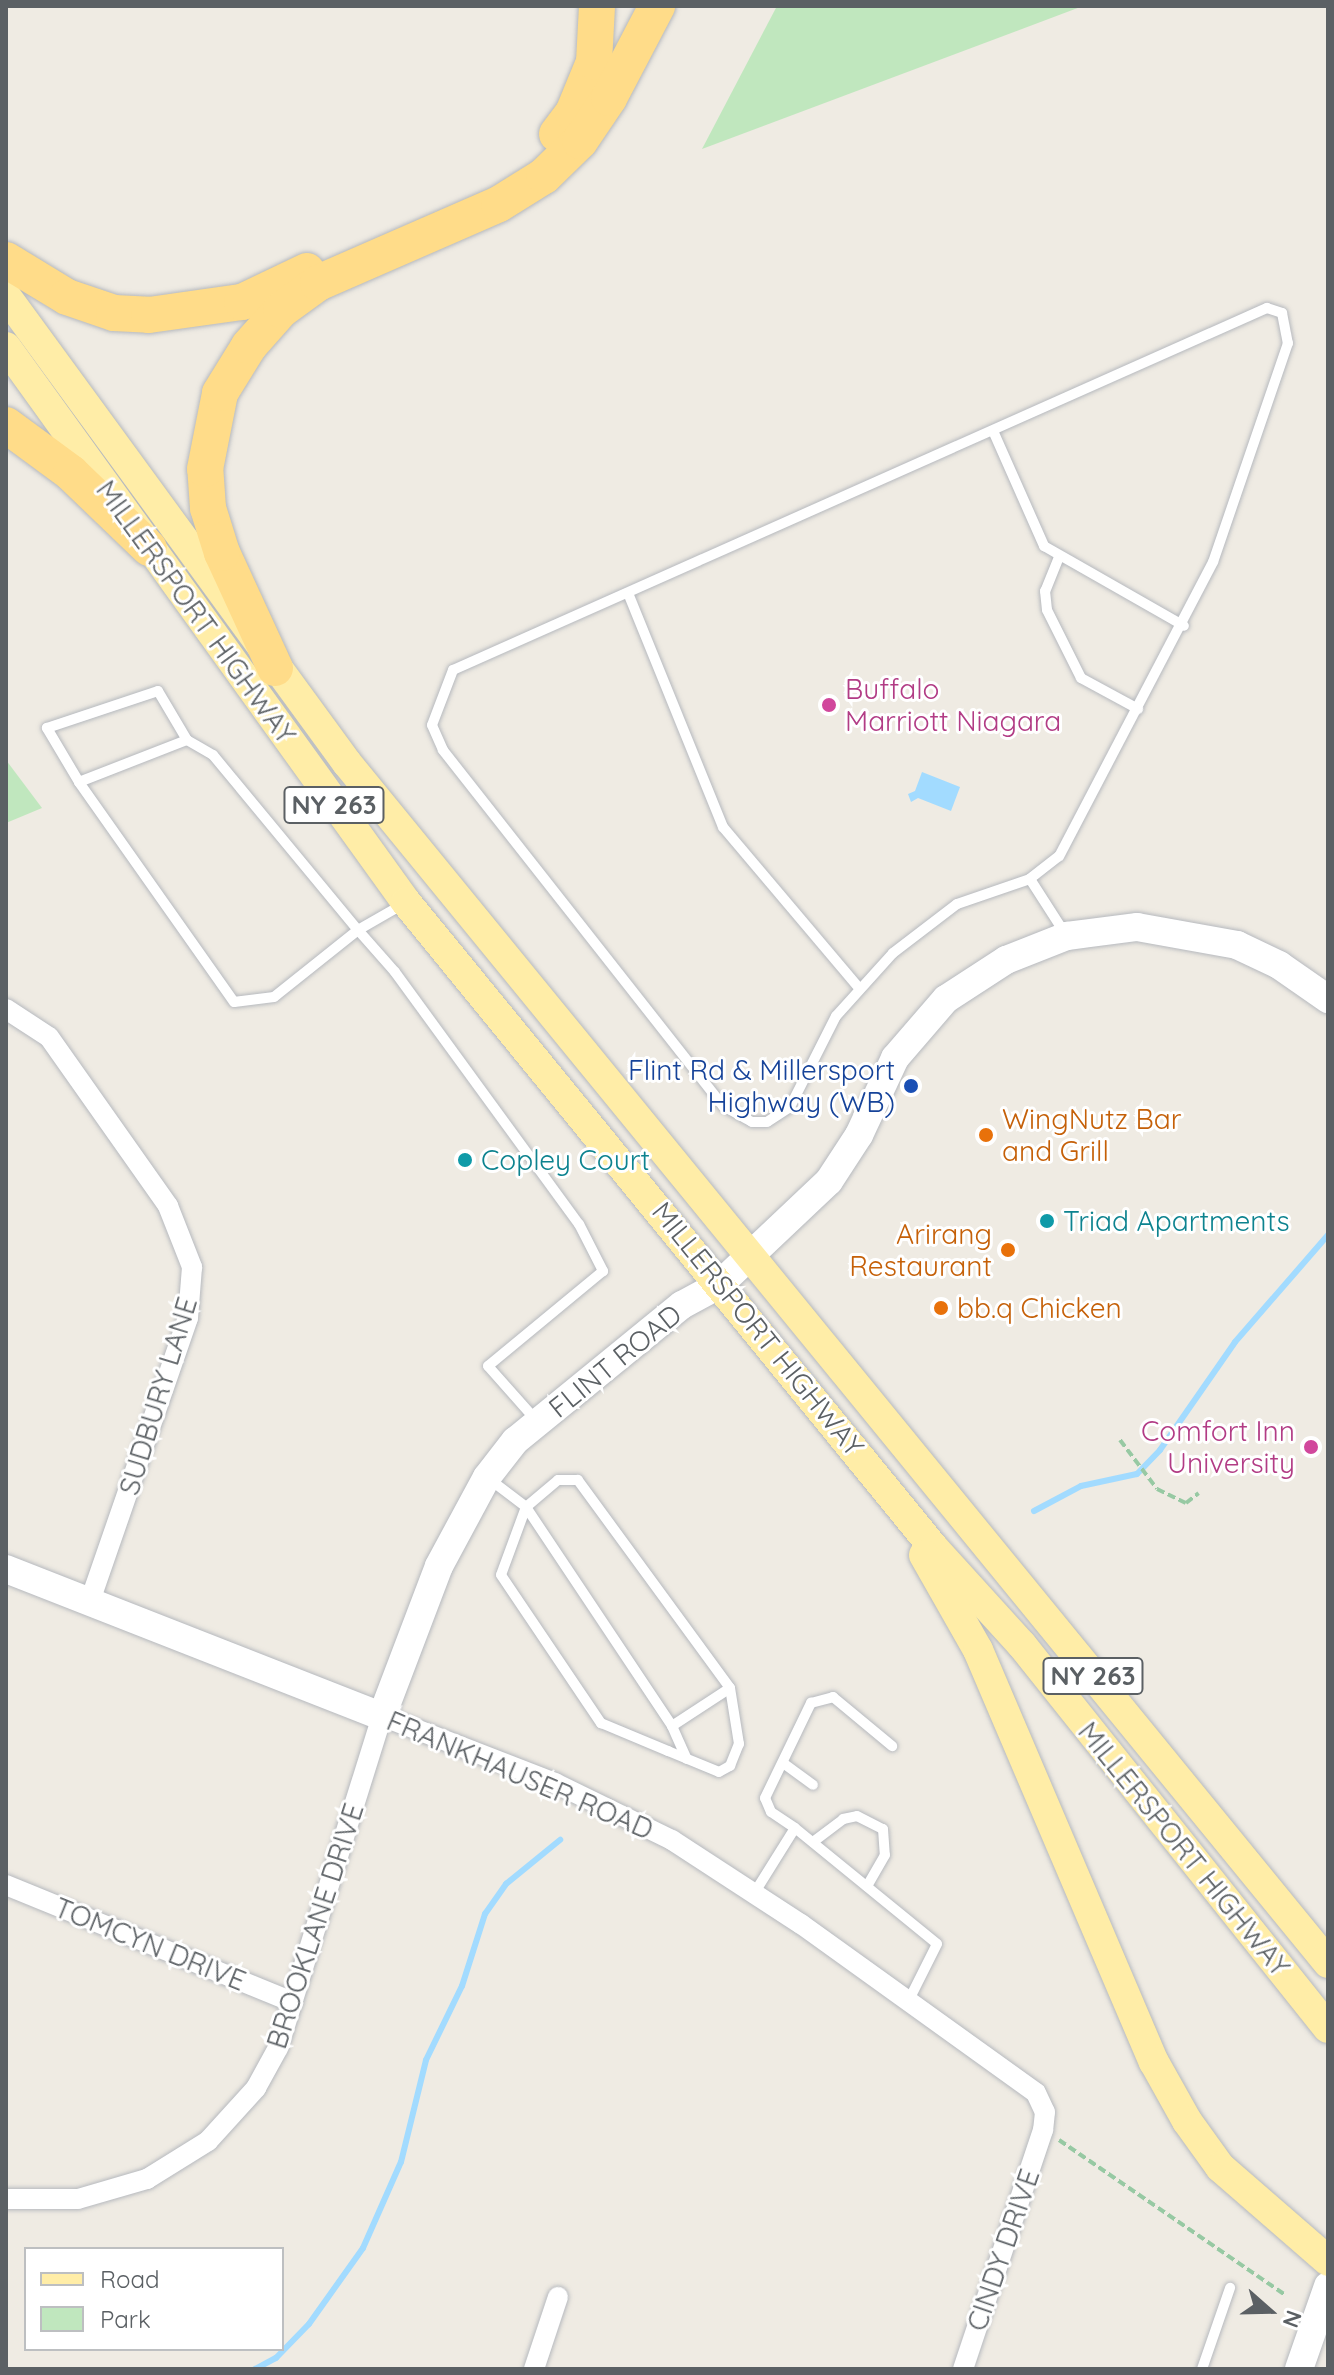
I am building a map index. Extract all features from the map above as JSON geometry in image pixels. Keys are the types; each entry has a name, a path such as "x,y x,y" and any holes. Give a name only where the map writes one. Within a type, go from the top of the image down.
{"highway":[{"path":"6,260 67,297 114,313 182,314 242,302 530,162 573,113 594,62 597,6"},
{"path":"275,668 222,553 208,508 205,469 220,393 273,319 318,283 499,204 544,176 580,141 609,98 657,6"},
{"path":"6,425 71,473 149,548"}],"main road":[{"name":"MILLERSPORT HIGHWAY","path":"6,296 275,668 749,1258 1328,1963"},
{"name":"MILLERSPORT HIGHWAY","path":"6,347 406,902 891,1493 1022,1645 1328,2028"},
{"path":"891,1493 978,1650 1154,2062 1187,2121 1220,2167 1328,2261"}],"street":[{"name":"FLINT ROAD","path":"382,1716 439,1566 487,1477 515,1441 682,1305 719,1285 839,1168 875,1093 924,1021 974,977 1067,936 1137,927 1199,934 1260,954 1328,999"},
{"name":"SUDBURY LANE","path":"6,1009 49,1037 168,1206 192,1267 188,1318 89,1604"},
{"name":"FRANKHAUSER ROAD","path":"6,1569 589,1798 672,1840 755,1892 1027,2083 1042,2103 1043,2130"},
{"name":"BROOKLANE DRIVE","path":"6,2199 90,2196 147,2179 179,2162 208,2141 256,2088 278,2048 382,1716"},
{"name":"TOMCYN DRIVE","path":"6,1885 293,2002"},
{"name":"CINDY DRIVE","path":"963,2369 1043,2130"},
{"path":"1299,2369 1328,2286"},
{"path":"534,2369 558,2297"}],"lane":[{"path":"1267,308 1282,313 1288,343 1213,562 1184,626 1059,856 1030,879 957,904 893,953 859,988 826,1033 790,1107 767,1122 736,1114 723,1106 443,750 432,725 453,670 994,433 1248,312 1267,308"},
{"path":"994,433 1044,546 1184,626"},
{"path":"1059,557 1045,591 1047,610 1081,678 1138,709"},
{"path":"628,593 723,827 859,988"},
{"path":"406,902 358,930 274,997 234,1002 79,782 47,728 158,691 187,740 213,755 358,930 395,972 579,1224 603,1271 488,1366 539,1423"},
{"path":"79,782 187,740"},
{"path":"1030,879 1067,936"},
{"path":"487,1477 526,1507 672,1726 687,1759"},
{"path":"558,1480 578,1480 730,1688 739,1744 730,1766 719,1772 601,1723 501,1575 526,1507 558,1480"},
{"path":"672,1726 730,1688"},
{"path":"892,1746 833,1697 811,1703 765,1798 771,1812 813,1842 937,1944 909,2000"},
{"path":"783,1763 813,1785"},
{"path":"813,1842 843,1819 857,1816 883,1829 885,1855 867,1886"},
{"path":"755,1892 795,1828"},
{"path":"1202,2369 1230,2288"}],"path":[{"path":"1120,1440 1157,1489 1186,1503 1199,1493"},
{"path":"1043,2130 1284,2294"}],"green space":[{"path":"777,6 1083,6 702,149"},
{"path":"6,760 42,808 6,823"}],"water":[{"path":"922,772 960,787 951,811 918,798 911,802 908,794 915,791"}],"waterway":[{"path":"1034,1511 1081,1486 1137,1474 1160,1450 1235,1342 1328,1235"},
{"path":"284,2350 309,2324 363,2248 401,2162 426,2060 462,1986 485,1914 506,1884 560,1840"},
{"path":"255,2369 283,2351"}],"place":[{"name":"Buffalo Marriott Niagara","path":"829,705"},
{"name":"Flint Rd & Millersport Highway (WB)","path":"911,1086"},
{"name":"WingNutz Bar and Grill","path":"986,1135"},
{"name":"Copley Court","path":"465,1160"},
{"name":"Triad Apartments","path":"1047,1221"},
{"name":"Arirang Restaurant","path":"1008,1250"},
{"name":"bb.q Chicken","path":"941,1308"},
{"name":"Comfort Inn University","path":"1311,1447"}]}
